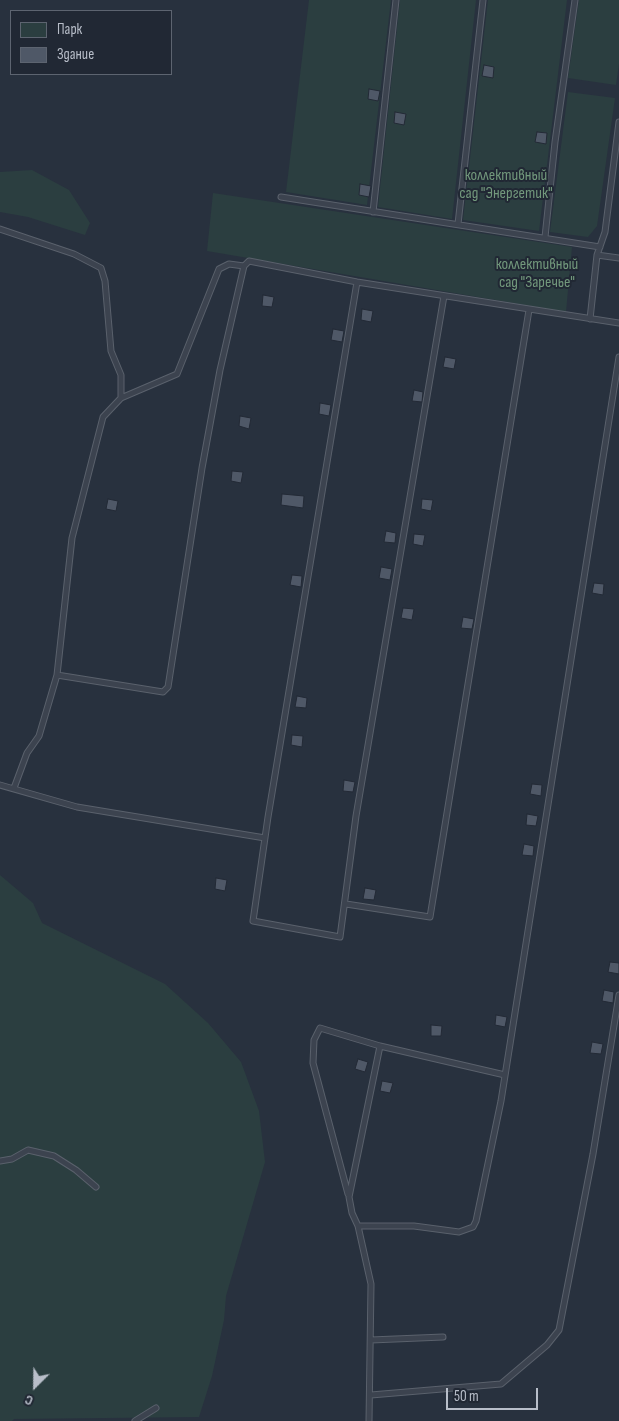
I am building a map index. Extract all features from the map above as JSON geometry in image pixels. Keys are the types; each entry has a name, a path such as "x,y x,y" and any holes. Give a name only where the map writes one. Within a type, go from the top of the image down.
{"lane":[{"path":"373,212 396,0"},
{"path":"458,224 483,0"},
{"path":"545,237 555,142 575,0"},
{"path":"590,319 597,255 605,232 617,153 619,122"},
{"path":"281,197 600,247"},
{"path":"0,229 74,254 101,268 105,281 112,351 121,375 121,398"},
{"path":"597,255 619,258"},
{"path":"57,675 163,692 168,687 202,468 220,370 244,266 249,261 357,282 619,323"},
{"path":"14,788 27,753 39,736 57,675 72,538 103,417 121,398 177,374 219,269 228,264 244,266"},
{"path":"357,282 265,838 253,922 340,937 346,904 356,816 444,296"},
{"path":"346,904 430,918 529,310"},
{"path":"358,1226 414,1226 459,1232 474,1226 476,1221 506,1075 619,357"},
{"path":"0,785 77,807 265,838"},
{"path":"371,1395 501,1384 547,1345 559,1330 594,1154 619,995"},
{"path":"369,1421 371,1395 371,1284 358,1226 352,1213 313,1063 314,1040 320,1028 380,1046 506,1075"},
{"path":"349,1197 380,1046"},
{"path":"0,1161 12,1159 28,1150 54,1156 76,1170 96,1187"},
{"path":"371,1340 443,1337"},
{"path":"135,1421 156,1408"}],"green space":[{"path":"309,0 391,0 367,205 286,192"},
{"name":"коллективный сад \"Энергетик\"","path":"400,0 476,0 452,219 378,207"},
{"name":"коллективный сад \"Энергетик\"","path":"488,0 567,0 539,231 463,220"},
{"path":"579,0 619,0 619,64 616,85 568,78"},
{"name":"коллективный сад \"Энергетик\"","path":"568,92 615,98 597,226 588,237 550,232"},
{"path":"32,170 69,190 90,223 85,235 28,217 0,212 0,172"},
{"name":"коллективный сад \"Заречье\"","path":"213,193 572,247 566,312 207,251"},
{"path":"0,875 33,903 42,923 165,984 208,1023 241,1062 259,1111 265,1162 226,1296 224,1320 212,1376 199,1417 14,1419 12,1421 0,1421"}],"building":[{"path":"484,65 494,67 493,78 482,76"},
{"path":"369,89 380,91 378,101 368,99"},
{"path":"395,112 406,114 404,125 394,123"},
{"path":"537,132 547,133 546,144 535,142"},
{"path":"360,184 371,186 369,197 359,195"},
{"path":"263,295 274,297 272,307 262,306"},
{"path":"362,309 373,311 371,322 361,320"},
{"path":"333,329 344,331 342,342 331,340"},
{"path":"445,357 456,359 454,369 443,367"},
{"path":"414,390 423,392 422,402 412,401"},
{"path":"320,403 331,405 329,416 319,414"},
{"path":"240,416 251,418 249,429 239,426"},
{"path":"232,471 243,472 241,483 231,481"},
{"path":"282,494 304,496 303,508 281,505"},
{"path":"108,499 118,501 116,511 106,509"},
{"path":"422,499 433,500 431,511 421,509"},
{"path":"386,531 396,533 395,543 384,542"},
{"path":"414,534 425,535 423,546 413,544"},
{"path":"381,567 392,569 390,580 379,578"},
{"path":"292,575 302,576 301,587 290,585"},
{"path":"594,583 604,584 603,595 592,593"},
{"path":"403,608 414,609 412,620 401,618"},
{"path":"463,617 474,619 472,629 461,628"},
{"path":"297,696 307,698 306,708 295,707"},
{"path":"292,735 303,736 302,747 291,745"},
{"path":"344,780 355,782 353,792 343,791"},
{"path":"532,784 542,785 541,796 530,794"},
{"path":"527,814 538,816 536,826 526,825"},
{"path":"524,844 534,846 533,856 522,855"},
{"path":"216,878 227,880 225,891 215,889"},
{"path":"365,888 376,890 374,900 363,899"},
{"path":"610,962 619,963 619,974 608,972"},
{"path":"604,990 614,992 613,1003 602,1001"},
{"path":"496,1015 507,1017 505,1027 495,1025"},
{"path":"431,1025 442,1026 441,1036 431,1036"},
{"path":"592,1042 603,1044 601,1054 590,1053"},
{"path":"358,1059 368,1062 365,1072 355,1069"},
{"path":"382,1081 393,1083 390,1093 380,1091"}]}
